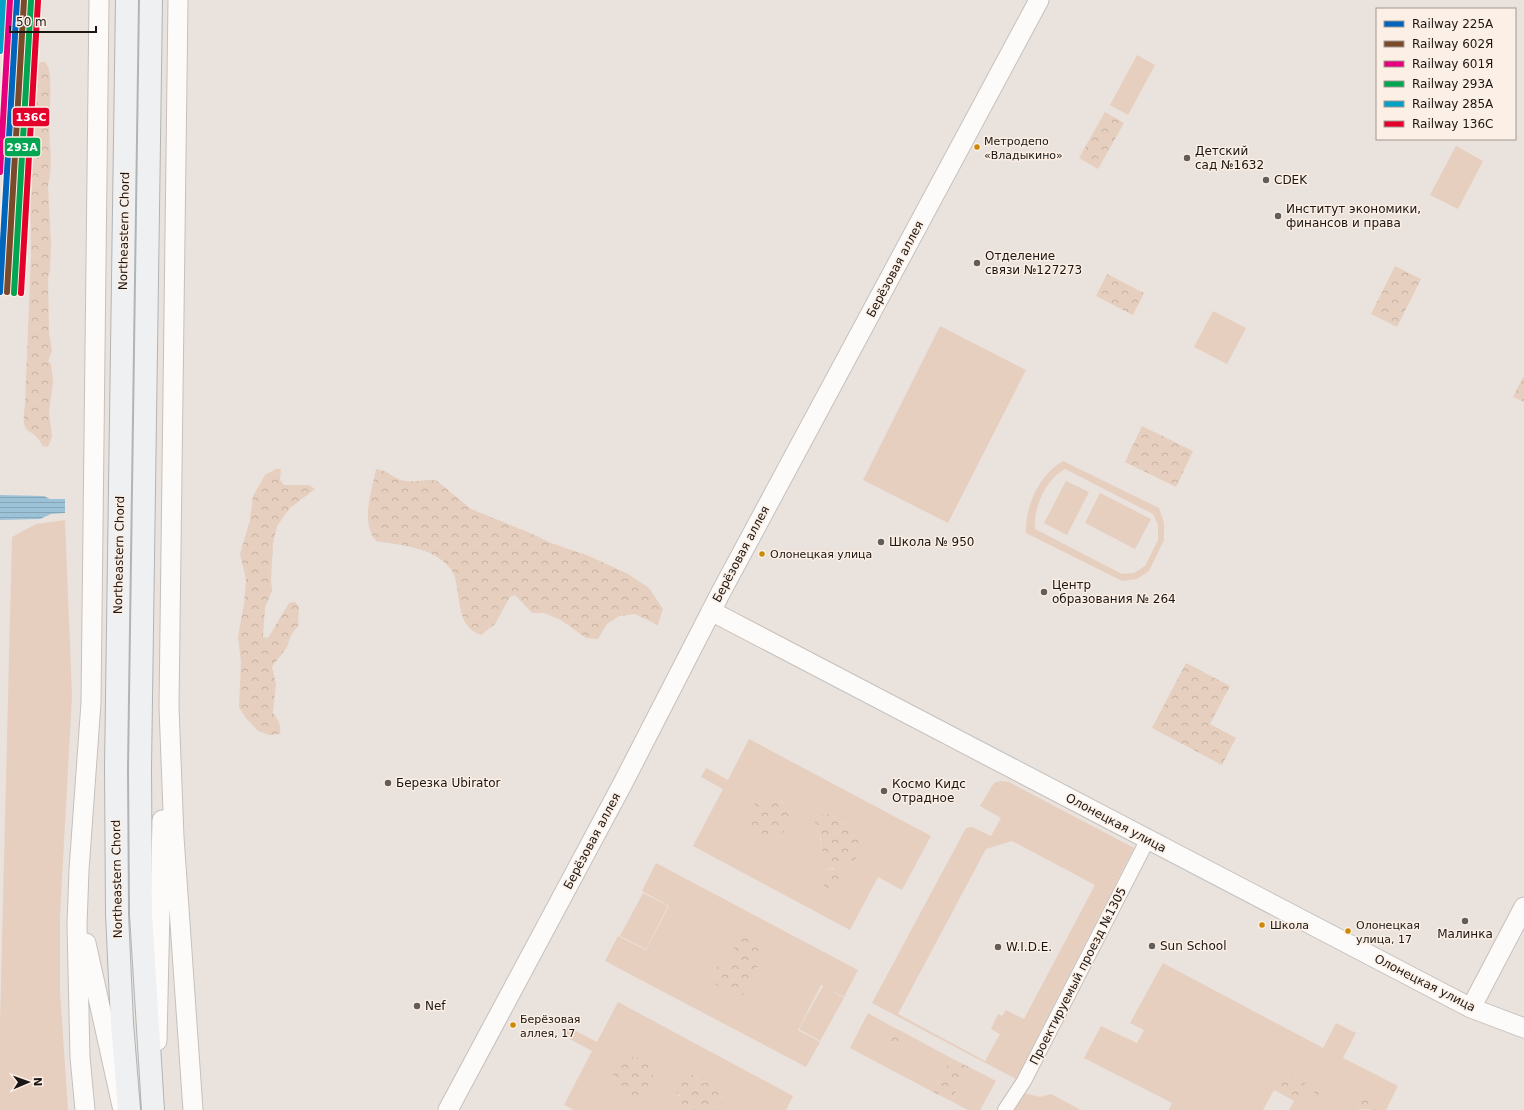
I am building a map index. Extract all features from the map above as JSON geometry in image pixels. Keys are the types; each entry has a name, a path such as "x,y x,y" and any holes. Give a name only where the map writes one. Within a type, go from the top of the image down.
{"main road":[{"path":"85,1110 80,1057 77,981 79,870 91,703 99,0"},
{"name":"Northeastern Chord","path":"127,0 116,768 117,914 122,1023 129,1110"},
{"name":"Northeastern Chord","path":"151,0 140,768 141,914 153,1110"},
{"path":"153,1110 159,987 162,830 169,707 178,0"},
{"name":"Берёзовая аллея","path":"448,1110 619,789 711,611 1039,0"},
{"name":"Олонецкая улица","path":"711,611 1471,1008 1524,1028"},
{"path":"169,707 174,837 193,1110"},
{"path":"79,870 87,951 123,1110"},
{"path":"1471,1008 1524,907"}],"street":[{"name":"Проектируемый проезд №1305","path":"1005,1110 1024,1081 1148,839"}],"green space":[{"path":"1137,55 1155,65 1128,115 1110,105"},
{"path":"41,62 45,62 50,75 49,125 51,168 48,185 51,244 50,271 48,278 49,332 52,351 48,361 51,364 53,382 49,412 52,436 47,447 43,446 39,439 25,427 24,423 31,255 30,166 32,155 35,89 38,65"},
{"path":"1105,112 1124,123 1098,169 1079,158"},
{"path":"1456,146 1483,161 1458,209 1430,195"},
{"path":"1395,266 1421,279 1397,327 1371,314"},
{"path":"1107,274 1144,293 1133,315 1096,296"},
{"path":"1213,311 1246,328 1227,364 1194,347"},
{"path":"940,326 1026,370 948,523 863,480"},
{"path":"1523,377 1524,378 1524,402 1513,397"},
{"path":"1142,426 1193,451 1176,487 1125,462"},
{"path":"1063,461 1159,508 1164,523 1164,540 1149,571 1137,579 1122,581 1026,533 1028,512 1035,492 1040,483 1054,467","holes":["1065,469 1153,514 1158,525 1158,540 1145,566 1134,573 1122,574 1035,529 1036,512 1042,495 1052,480"]},
{"path":"276,469 281,469 280,480 284,485 309,485 315,489 290,508 277,526 273,544 271,579 272,591 265,608 263,637 268,638 289,603 295,602 299,607 298,626 291,635 287,647 272,667 276,684 273,713 279,723 280,734 269,735 258,731 245,717 239,707 241,662 238,637 244,604 246,579 240,554 250,520 253,496 265,475"},
{"path":"376,469 384,471 405,481 437,481 471,509 551,543 589,556 628,574 649,588 663,609 658,625 635,614 619,616 607,624 598,639 586,638 561,620 544,613 532,613 515,595 510,597 495,624 481,635 472,630 465,623 454,575 443,561 435,555 416,548 376,541 371,533 369,525 368,506"},
{"path":"1066,481 1089,492 1067,535 1044,523"},
{"path":"1100,493 1151,519 1135,549 1085,523"},
{"path":"65,520 72,696 60,915 60,991 68,1110 0,1110 0,1023 12,537 36,524"},
{"path":"1186,663 1230,686 1210,724 1236,738 1222,765 1152,728"},
{"path":"749,739 931,836 902,890 878,877 850,930 693,846 723,789 701,777 706,768 728,780","holes":["771,798 782,802 789,813 780,834 768,837 753,828 750,816","834,816 839,822 852,825 859,854 850,863 822,852 821,841 815,829 816,821","834,868 832,889 824,886 821,876 827,869"]},
{"path":"1001,781 1009,782 1134,848 1016,1079 872,1003 966,828 972,827 991,836 1001,818 980,806 994,783","holes":["1012,841 1095,885 1024,1019 1006,1010 1002,1016 998,1014 991,1029 1000,1034 985,1061 898,1014 986,849"]},
{"path":"769,798 777,800 783,804 787,810 789,818 787,826 783,832 777,836 769,838 761,836 755,832 751,826 749,818 751,810 755,804 761,800"},
{"path":"826,814 835,817 841,823 853,826 860,835 862,840 861,851 854,860 849,863 841,865 833,863 826,858 822,851 821,839 816,833 814,826 816,820 820,816"},
{"path":"656,863 858,970 844,997 821,985 798,1030 820,1042 806,1067 605,961 618,936 646,950 669,906 642,891"},
{"path":"827,869 835,869 841,875 841,883 835,889 827,889 821,883 821,875"},
{"path":"643,893 668,906 646,949 620,936"},
{"path":"742,933 768,947 741,998 713,983 718,964 724,968"},
{"path":"1163,963 1323,1048 1336,1023 1356,1033 1343,1058 1398,1086 1386,1110 1376,1110 1379,1105 1358,1109 1360,1110 1289,1110 1294,1101 1274,1090 1263,1110 1169,1110 1172,1103 1084,1058 1101,1026 1137,1043 1144,1030 1130,1023"},
{"path":"823,986 844,998 820,1041 799,1029"},
{"path":"618,1002 793,1096 786,1110 721,1110 722,1107 706,1081 699,1081 697,1077 677,1095 681,1097 682,1110 574,1110 564,1105 592,1051 564,1036 568,1027 597,1042","holes":["634,1058 646,1063 613,1082 614,1070"]},
{"path":"868,1013 891,1026 882,1042 896,1049 905,1033 951,1058 933,1092 850,1048"},
{"path":"891,1026 905,1033 896,1049 882,1042"},
{"path":"633,1057 647,1063 653,1077 647,1091 633,1097 619,1091 613,1077 619,1063"},
{"path":"951,1058 969,1067 951,1101 933,1092"},
{"path":"969,1067 996,1081 980,1110 968,1110 951,1101"},
{"path":"1283,1072 1306,1083 1298,1098 1276,1086"},
{"path":"686,1073 692,1074 700,1081 712,1084 718,1090 722,1097 721,1110 682,1110 681,1097 675,1091 674,1083 679,1076"},
{"path":"1319,1084 1329,1089 1323,1099 1313,1094"},
{"path":"1024,1093 1040,1097 1051,1094 1081,1110 1013,1110"},
{"path":"1364,1097 1379,1105 1376,1110 1358,1109"}],"water":[{"path":"0,495 44,496 50,499 65,499 65,513 51,514 40,519 0,520"}],"rail line":[{"name":"285А","path":"0,51 3,0"},
{"name":"601Я","path":"0,172 10,0"},
{"name":"225А","path":"0,292 17,0"},
{"name":"602Я","path":"7,292 24,0"},
{"name":"293А","path":"14,293 31,1"},
{"name":"136С","path":"21,293 38,1"}],"place":[{"name":"Метродепо «Владыкино»","path":"977,147"},
{"name":"Детский сад №1632","path":"1187,158"},
{"name":"CDEK","path":"1266,180"},
{"name":"Институт экономики, финансов и права","path":"1278,216"},
{"name":"Отделение связи №127273","path":"977,263"},
{"name":"Школа № 950","path":"881,542"},
{"name":"Олонецкая улица","path":"762,554"},
{"name":"Центр образования № 264","path":"1044,592"},
{"name":"Березка Ubirator","path":"388,783"},
{"name":"Космо Кидс Отрадное","path":"884,791"},
{"name":"Малинка","path":"1465,921"},
{"name":"Школа","path":"1262,925"},
{"name":"Олонецкая улица, 17","path":"1348,931"},
{"name":"Sun School","path":"1152,946"},
{"name":"W.I.D.E.","path":"998,947"},
{"name":"Nef","path":"417,1006"},
{"name":"Берёзовая аллея, 17","path":"513,1025"}]}
